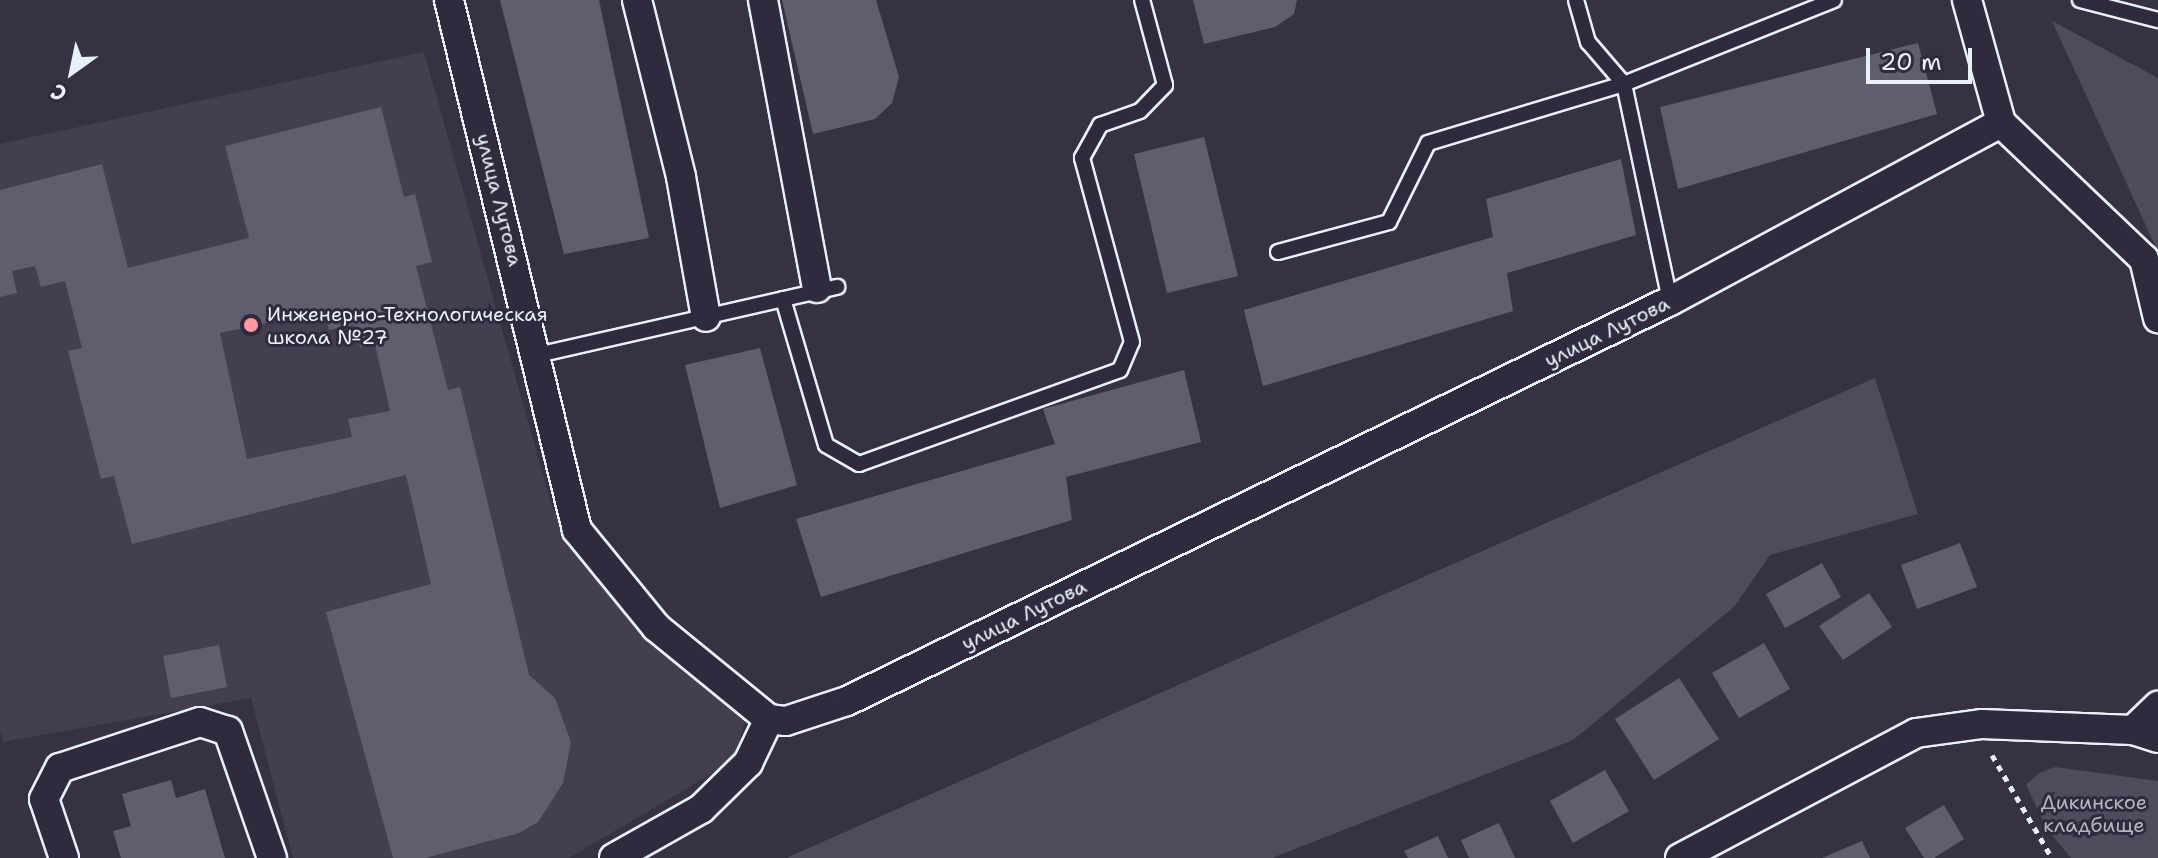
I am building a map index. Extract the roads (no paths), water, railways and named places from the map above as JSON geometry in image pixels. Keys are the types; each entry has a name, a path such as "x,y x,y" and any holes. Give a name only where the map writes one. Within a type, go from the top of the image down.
{"street":[{"name":"улица Лутова","path":"449,0 577,530 656,627 769,719 786,721 847,701 1670,301 2001,123"},
{"path":"637,0 681,177 706,317"},
{"path":"763,0 827,288"},
{"path":"1967,0 2001,123 2144,259 2158,318"},
{"path":"1680,858 1916,733 1982,724 2146,734 2158,706"},
{"path":"614,858 701,809 748,763 769,719"},
{"path":"64,858 44,799 60,768 200,722 228,731 272,858"}],"lane":[{"path":"783,299 826,445 859,464 1120,370 1132,342 1082,158 1100,125 1140,111 1165,85 1142,0"},
{"path":"1576,0 1588,42 1624,84 1670,301"},
{"path":"1278,252 1389,222 1428,143 1624,84 1834,0"},
{"path":"2090,1 2158,20"},
{"path":"537,355 827,288"}],"place":[{"name":"Инженерно-Технологическая школа №27","path":"251,325"}],"park label":[{"name":"Дикинское кладбище","path":"2094,814"}]}
